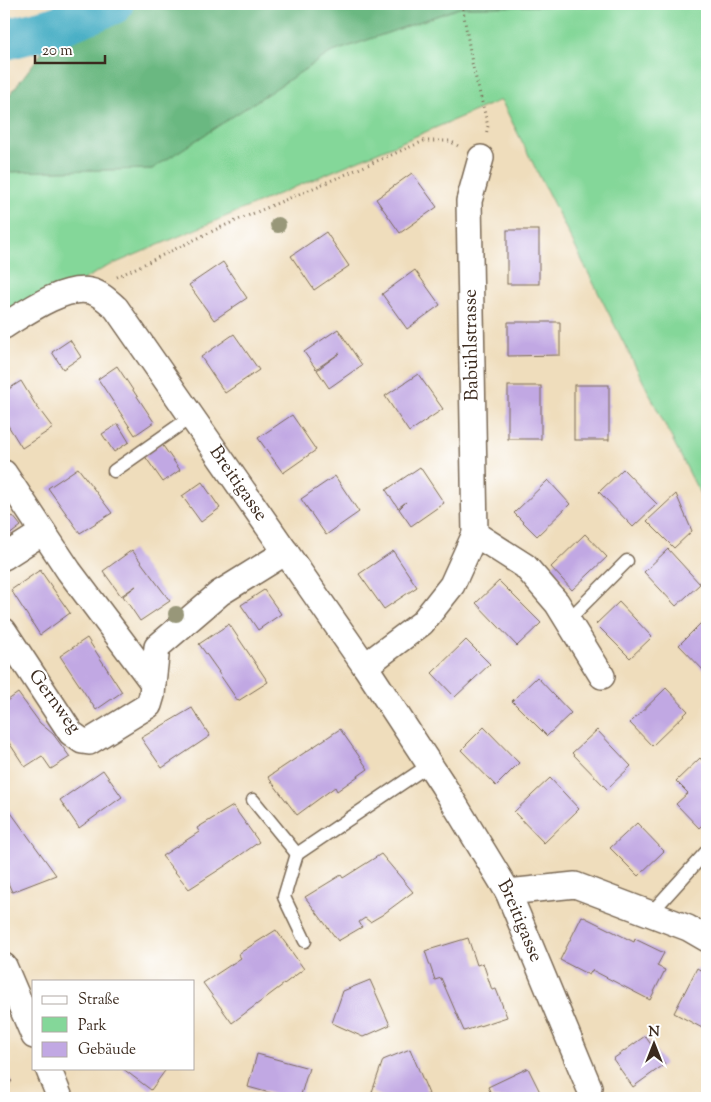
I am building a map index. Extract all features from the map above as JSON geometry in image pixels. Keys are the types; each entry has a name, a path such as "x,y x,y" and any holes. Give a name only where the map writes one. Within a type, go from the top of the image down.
{"street":[{"name":"Babühlstrasse","path":"365,666 422,623 452,585 475,534 469,201 481,158"},
{"path":"4,326 58,294 75,290 90,291"},
{"name":"Breitigasse","path":"90,291 103,297 116,308 365,666 429,765 508,892 590,1087"},
{"path":"4,473 69,571 153,683"},
{"path":"4,557 43,532"},
{"path":"475,534 526,566 558,603 602,676"},
{"name":"Gernweg","path":"4,631 71,733 82,741 89,742 149,705 152,695 157,647 220,593 286,552"},
{"path":"508,892 575,885 688,928 707,939"},
{"path":"4,966 32,1031"},
{"path":"49,1070 60,1098"}],"lane":[{"path":"114,471 191,417"},
{"path":"568,620 627,561"},
{"path":"305,941 284,897 297,854 429,765"},
{"path":"253,800 297,854"},
{"path":"650,914 707,850"}],"path":[{"path":"90,291 219,228 424,140 450,141 481,158 488,126 472,63 462,4"}],"green space":[{"path":"79,4 661,4 462,7 330,53 152,169 4,172 4,102"},
{"path":"707,4 707,497 702,498 501,100 104,268 8,323 4,313 4,172 152,169 330,53 462,7"}],"building":[{"path":"412,173 437,207 400,233 376,199"},
{"path":"507,230 539,230 539,284 507,284"},
{"path":"326,232 349,266 314,290 291,256"},
{"path":"223,262 247,298 214,320 189,285"},
{"path":"415,270 440,305 407,329 382,294"},
{"path":"508,322 560,322 560,355 508,356"},
{"path":"338,329 362,365 329,388 317,370 340,353 316,369 304,352"},
{"path":"234,334 259,370 225,393 201,357"},
{"path":"70,340 81,357 63,369 52,352"},
{"path":"117,366 154,422 135,435 98,379"},
{"path":"418,374 443,409 409,432 385,396"},
{"path":"21,381 53,428 22,448 4,419 4,392"},
{"path":"574,385 609,385 609,440 574,440"},
{"path":"508,386 541,386 541,439 508,439"},
{"path":"292,415 316,450 283,473 258,438"},
{"path":"118,424 129,442 114,452 102,434"},
{"path":"161,443 180,470 163,482 144,455"},
{"path":"420,467 444,503 411,526 399,509 406,502 398,508 386,490"},
{"path":"78,468 112,513 80,533 48,488"},
{"path":"623,469 657,504 633,527 599,492"},
{"path":"335,476 359,512 326,535 301,499"},
{"path":"548,480 570,504 537,536 514,513"},
{"path":"202,482 220,508 201,522 182,496"},
{"path":"676,494 692,531 674,548 647,521"},
{"path":"4,512 8,519 13,516 21,526 4,539"},
{"path":"585,534 607,557 572,590 551,567"},
{"path":"668,549 700,584 676,606 644,572"},
{"path":"132,550 170,601 140,621 123,596 136,586 121,596 103,571"},
{"path":"393,551 417,587 384,609 359,574"},
{"path":"40,570 70,613 40,635 11,590"},
{"path":"499,581 541,623 517,646 476,603"},
{"path":"264,590 281,614 258,630 241,605"},
{"path":"619,602 652,637 630,658 596,624"},
{"path":"702,622 707,627 707,674 679,645"},
{"path":"229,624 268,682 238,701 199,644"},
{"path":"87,638 122,692 96,710 60,656"},
{"path":"466,640 490,664 455,697 432,673"},
{"path":"537,677 571,713 547,736 512,701"},
{"path":"666,688 688,711 652,746 630,723"},
{"path":"18,693 40,723 53,734 70,757 51,769 42,756 25,767 4,735 4,703"},
{"path":"192,708 210,736 162,768 141,738"},
{"path":"484,727 519,763 496,786 461,750"},
{"path":"340,729 368,769 337,791 335,787 297,815 268,777"},
{"path":"597,730 631,766 607,789 572,753"},
{"path":"700,758 707,766 707,820 699,828 676,804 688,793 676,781"},
{"path":"103,770 122,797 79,828 60,800"},
{"path":"550,778 579,809 544,843 514,812"},
{"path":"4,803 56,875 12,892 4,874"},
{"path":"233,806 259,842 189,889 162,856 199,832 197,828"},
{"path":"637,823 664,851 638,876 610,848"},
{"path":"381,854 413,892 370,922 365,918 359,922 362,927 338,941 305,897 341,875 343,878"},
{"path":"582,916 634,942 635,939 664,953 657,966 665,970 650,1000 592,970 589,975 560,960"},
{"path":"276,930 304,969 232,1023 203,983 241,958 238,954"},
{"path":"468,938 477,965 483,963 492,990 496,989 507,1017 464,1031 441,978 435,980 425,951"},
{"path":"697,968 707,974 706,1030 674,1013"},
{"path":"370,980 390,1025 363,1037 332,1023 343,991"},
{"path":"645,1036 665,1064 633,1087 613,1059"},
{"path":"410,1049 429,1094 420,1098 386,1098 372,1092 383,1060"},
{"path":"257,1054 309,1068 300,1098 288,1098 248,1087"},
{"path":"528,1068 543,1098 493,1098 488,1087"},
{"path":"125,1070 166,1070 151,1090"},
{"path":"4,1075 12,1081 4,1091"}],"waterway":[{"path":"4,40 55,27 113,4"}]}
